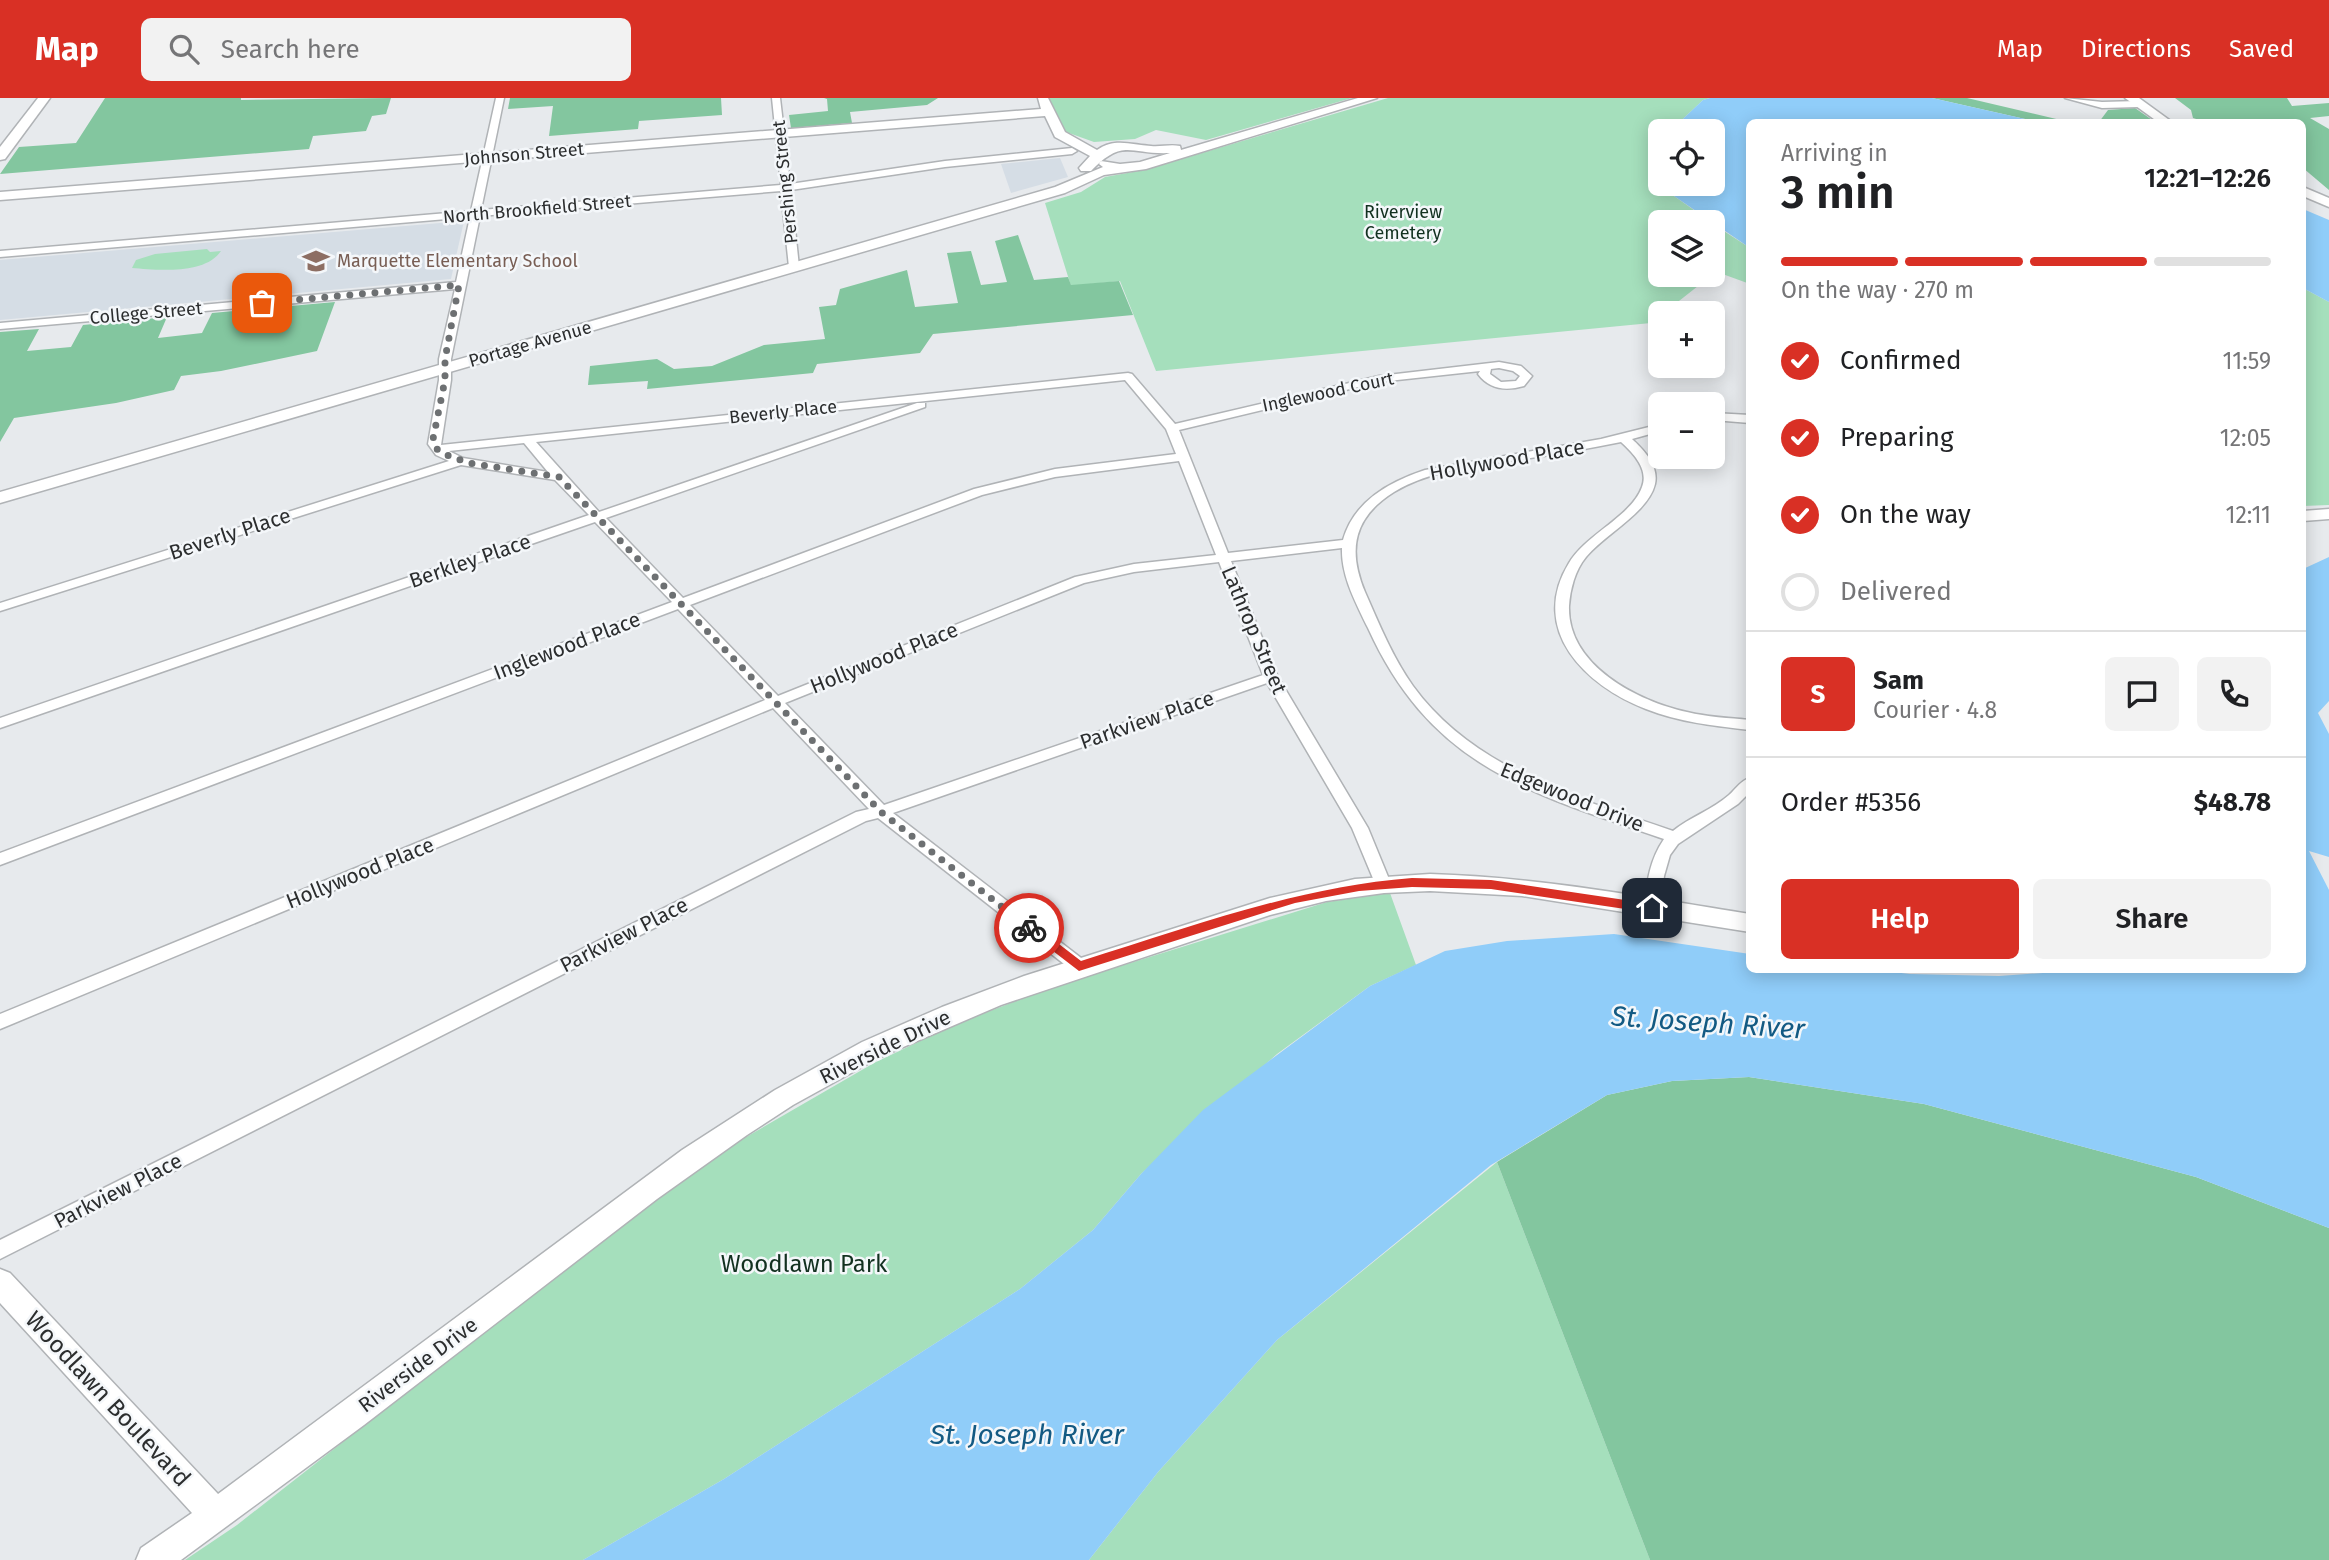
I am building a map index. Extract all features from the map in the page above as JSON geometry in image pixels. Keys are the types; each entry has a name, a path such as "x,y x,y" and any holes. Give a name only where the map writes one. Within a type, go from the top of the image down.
{"street":[{"path":"0,156 5,144 44,98"},
{"path":"500,98 459,285 433,439 437,449 460,461 559,477"},
{"name":"Pershing Street","path":"776,98 794,267"},
{"path":"1042,98 1060,134 1108,165 1119,168"},
{"path":"1055,125 1074,138 1116,146 1134,146 1152,156 1219,143 1371,98"},
{"path":"2069,98 2102,105 2135,101 2162,119"},
{"name":"Johnson Street","path":"0,196 1048,112"},
{"name":"Portage Avenue","path":"1060,190 1104,150 1116,146"},
{"name":"North Brookfield Street","path":"0,254 785,187 851,180 958,162 1072,151"},
{"name":"Portage Avenue","path":"0,499 1060,190 1100,172 1135,168 1152,156"},
{"path":"2306,192 2329,203"},
{"name":"College Street","path":"0,326 459,285"},
{"name":"Inglewood Court","path":"1172,428 1379,379 1486,368"},
{"name":"Lathrop Street","path":"1128,376 1172,428 1271,677 1360,828 1383,884"},
{"name":"Beverly Place","path":"437,449 940,398 1128,376"},
{"name":"Berkley Place","path":"0,723 940,398"},
{"path":"1725,417 1746,419"},
{"name":"Hollywood Place","path":"0,1022 775,702 1080,580 1134,568 1348,542 1357,520 1366,508 1408,480 1448,468 1625,438 1648,431"},
{"path":"1625,438 1647,466 1649,484 1642,498 1592,542 1574,564 1563,596 1563,629 1581,662 1597,676 1634,699 1676,714 1746,724"},
{"path":"527,439 559,477 881,812 1079,966"},
{"name":"Inglewood Place","path":"0,859 989,489 1055,472 1184,457"},
{"name":"Beverly Place","path":"0,607 460,461"},
{"path":"2306,516 2329,514"},
{"name":"Edgewood Drive","path":"1348,542 1347,556 1353,581 1382,644 1402,682 1436,722 1482,759 1520,780 1674,837"},
{"name":"Parkview Place","path":"0,1250 862,816 881,812 1271,677"},
{"path":"1652,908 1655,872 1665,847 1692,822 1731,801 1746,787"},
{"name":"Riverside Drive","path":"153,1560 427,1359 677,1167 832,1070 974,1004 1079,966 1295,899 1340,889 1383,884 1491,885 1746,922"},
{"name":"Woodlawn Boulevard","path":"0,1282 216,1515"}],"shaded area":[{"path":"1060,158 1068,177 1011,193 1001,164"},
{"path":"464,221 451,279 0,320 0,260"}],"green space":[{"path":"105,98 391,98 386,114 372,116 366,131 313,136 309,149 0,174 19,147 76,143"},
{"path":"510,98 721,98 722,115 639,121 638,129 549,136 553,106 508,109"},
{"path":"824,98 938,98 927,105 850,112 852,123 791,128 789,115 828,111 827,99"},
{"path":"1049,98 1352,98 1206,140 1156,130 1135,139 1094,142 1066,132"},
{"name":"Riverview Cemetery","path":"1388,98 1710,98 1703,100 1683,119 1648,119 1648,196 1674,196 1694,210 1648,210 1648,287 1697,287 1679,301 1648,301 1648,323 1156,371 1120,281 1071,286 1045,203 1081,192 1105,177 1144,170"},
{"path":"1932,98 1967,98 2056,119 2026,119"},
{"path":"2175,98 2287,98 2292,106 2329,103 2329,116 2310,118 2329,129 2329,190 2306,171 2306,119 2196,119 2193,118 2191,110"},
{"path":"2135,108 2151,119 2101,119 2108,110"},
{"path":"1725,232 1746,245 1746,283 1725,275"},
{"path":"1018,235 1034,280 1068,277 1071,285 1119,281 1133,315 933,334 920,353 817,364 813,373 647,389 648,381 588,385 590,366 657,359 674,369 712,366 764,345 825,339 819,307 836,305 840,289 907,270 915,307 958,303 947,253 971,251 981,285 1007,282 995,241"},
{"path":"207,249 210,252 221,251 214,259 192,267 167,270 132,268 136,260 155,254"},
{"path":"2306,290 2329,302 2329,505 2306,506"},
{"path":"335,302 317,351 221,371 181,376 174,390 116,403 14,418 0,442 0,332 39,329 27,351 71,347 83,325 167,317 158,338 202,333 212,313"},
{"name":"Woodlawn Park","path":"1390,893 1416,965 1370,986 1277,1054 1141,1174 1093,1230 1020,1289 724,1479 583,1560 185,1560 237,1525 608,1234 734,1144 874,1063 956,1024 1053,987 1327,902"},
{"path":"1749,1077 1924,1104 2196,1177 2329,1228 2329,1560 1650,1560 1497,1162 1607,1095 1672,1081"},
{"path":"1497,1162 1650,1560 1089,1560 1158,1472 1277,1340"}],"water":[{"path":"1710,98 1932,98 2026,119 1746,119 1746,245 1725,231 1725,210 1694,210 1674,196 1725,196 1725,119 1683,119 1703,100"},
{"path":"2306,210 2329,220 2329,302 2306,290"},
{"name":"St. Joseph River","path":"2329,557 2329,701 2318,713 2329,734 2329,857 2309,851 2329,890 2329,1228 2196,1177 1924,1104 1749,1077 1672,1081 1607,1095 1491,1165 1277,1340 1158,1472 1089,1560 583,1560 724,1479 1020,1289 1093,1230 1141,1174 1203,1110 1370,986 1445,951 1507,941 1614,934 1746,953 1746,973 1999,976 2043,973 2306,973 2306,568"}],"way so far":[{"path":"262,303 459,285 433,439 437,449 460,461 559,477 881,812 1029,928"}],"place":[{"name":"Marquette Elementary School","path":"316,261"}],"route":[{"path":"1029,928 1079,966 1295,899 1359,887 1412,883 1491,885 1652,908"}]}
